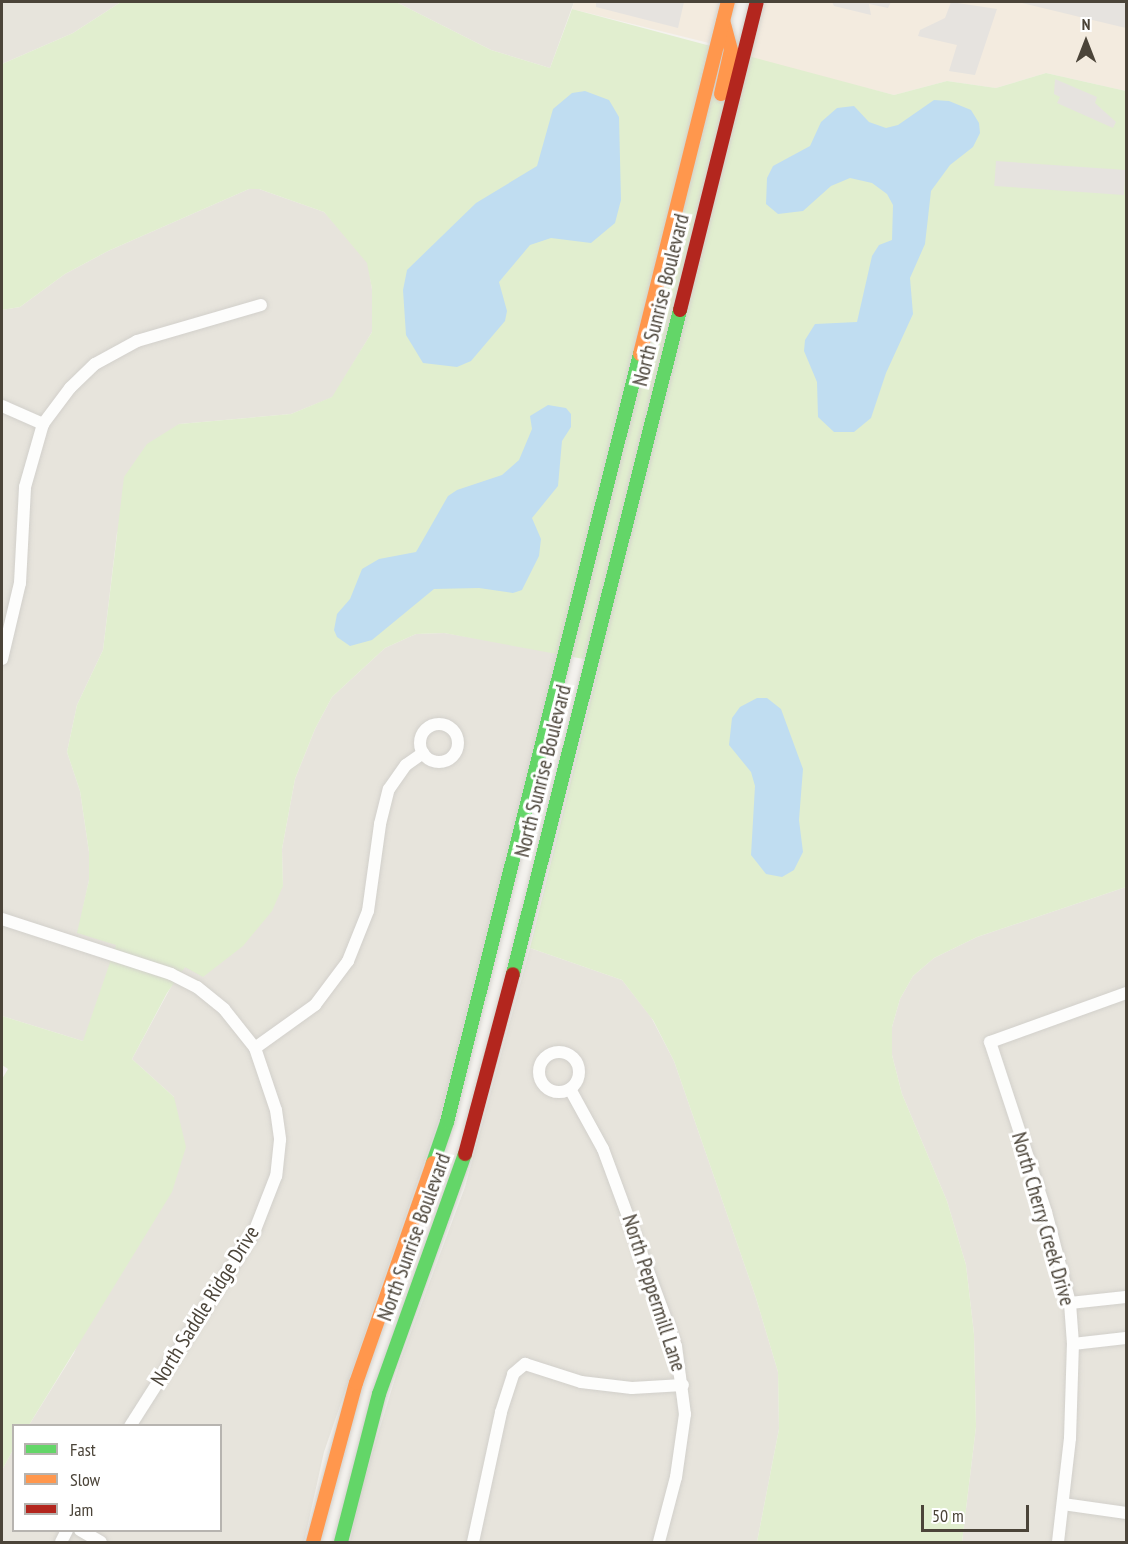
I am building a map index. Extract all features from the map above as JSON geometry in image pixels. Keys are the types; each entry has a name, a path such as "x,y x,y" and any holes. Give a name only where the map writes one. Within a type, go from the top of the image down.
{"street":[{"name":"North Sunrise Boulevard","path":"313,1542 352,1394 447,1122 728,2"},
{"name":"North Sunrise Boulevard","path":"341,1542 379,1394 477,1120 725,131 724,108 737,56 757,2"},
{"path":"723,21 737,56"},
{"path":"2,659 20,583 25,487 43,424 70,388 95,364 138,341 261,305"},
{"path":"2,406 43,424"},
{"path":"255,1048 315,1005 348,961 368,911 380,824 389,789 406,765 423,753"},
{"name":"North Saddle Ridge Drive","path":"2,919 171,974 197,987 224,1009 255,1048 276,1110 280,1140 276,1176 255,1230 131,1424"},
{"name":"North Cherry Creek Drive","path":"1058,1542 1070,1437 1073,1344 1070,1303 1046,1212 990,1042 1126,993"},
{"name":"North Peppermill Lane","path":"570,1089 603,1149 639,1239 676,1346 683,1385 685,1414 676,1477 659,1542"},
{"path":"1070,1303 1126,1297"},
{"path":"1073,1344 1126,1338"},
{"path":"473,1542 501,1412 513,1374 525,1364 581,1382 633,1388 683,1385"},
{"path":"1063,1503 1126,1513"},
{"path":"84,1532 101,1542"}],"shaded area":[{"path":"2,2 121,2 73,33 2,64"},
{"path":"396,2 574,2 550,68 491,50"},
{"path":"574,2 720,2 709,43 572,9"},
{"path":"596,2 684,2 678,28 596,7"},
{"path":"765,2 1126,2 1126,91 1046,73 996,88 947,81 894,95 749,58"},
{"path":"832,2 891,2 888,8 869,4 871,15 834,6"},
{"path":"951,2 997,9 975,75 949,71 957,45 918,36 920,30 945,18"},
{"path":"1018,2 1126,2 1126,28 1084,18"},
{"path":"1055,79 1097,97 1095,103 1116,122 1113,128 1057,103 1060,97 1054,94"},
{"path":"996,161 1126,170 1124,195 994,186"},
{"path":"249,189 259,189 324,212 368,263 372,289 372,332 333,397 291,414 179,424 117,533 103,650 77,705 67,752 80,791 89,852 89,880 78,933 283,886 282,849 295,779 315,729 332,697 385,648 416,634 444,633 558,652 441,1114 324,1452 304,1542 2,1542 2,1470 12,1452 12,1532 222,1532 222,1424 30,1424 74,1353 174,1097 132,1059 172,985 83,1041 2,1016 2,310 20,307 65,274 108,251"},
{"path":"1126,887 1126,1542 962,1542 976,1427 974,1334 966,1265 947,1201 902,1094 892,1055 892,1027 900,999 913,976 934,958 977,937"},
{"path":"530,948 622,980 651,1017 674,1061 756,1298 778,1372 779,1429 757,1542 350,1542 359,1496 401,1359 465,1187"}],"green space":[{"path":"121,2 396,2 491,50 550,68 572,9 894,95 947,81 996,88 1046,73 1126,91 1126,887 977,937 934,958 913,976 900,999 892,1027 892,1055 902,1094 947,1201 966,1265 974,1334 976,1427 962,1542 757,1542 779,1429 778,1372 756,1298 674,1061 653,1020 622,980 530,948 600,662 444,633 416,634 385,648 332,697 315,729 295,779 282,849 283,886 272,911 243,946 203,977 185,967 167,993 132,1059 174,1097 186,1147 172,1192 30,1424 12,1424 12,1452 2,1470 2,1079 8,1069 2,1065 2,1016 83,1041 116,945 77,933 89,880 89,852 80,791 67,752 77,705 103,650 124,477 147,444 179,424 291,414 332,397 372,332 372,289 367,263 324,212 259,189 249,189 108,251 65,274 20,307 2,310 2,64 73,33"}],"water":[{"path":"585,91 609,100 619,117 621,200 615,223 591,243 551,238 530,245 499,282 507,311 505,321 471,361 457,367 423,363 406,335 403,290 407,270 476,203 537,166 553,109 572,93"},
{"path":"934,100 949,101 971,110 979,123 980,133 973,147 950,165 931,191 925,244 910,278 913,314 886,373 871,418 854,432 834,432 818,417 817,382 804,351 805,340 815,324 857,322 872,256 879,245 892,240 893,205 887,194 872,183 850,178 831,186 803,211 778,214 766,204 767,178 773,166 810,146 821,122 837,108 854,106 869,122 886,128 898,125"},
{"path":"548,405 566,408 571,414 571,427 562,441 558,486 532,518 541,539 539,556 522,590 513,593 479,588 434,589 372,640 350,646 337,637 334,630 337,614 350,599 362,569 379,559 416,552 448,496 457,490 502,475 519,460 532,429 530,416"},
{"path":"757,698 767,698 781,709 803,769 799,820 803,852 794,870 782,877 766,874 751,855 755,786 751,772 729,745 732,718 740,707"}],"traffic: fast":[{"path":"513,974 680,310"},
{"path":"433,1163 447,1122 640,354"},
{"path":"341,1542 379,1394 465,1154"}],"traffic: slow":[{"path":"640,354 728,2"},
{"path":"721,94 731,50 723,21"},
{"path":"313,1542 356,1383 433,1163"}],"traffic: jam":[{"path":"680,310 757,2"},
{"path":"465,1154 513,974"}]}
